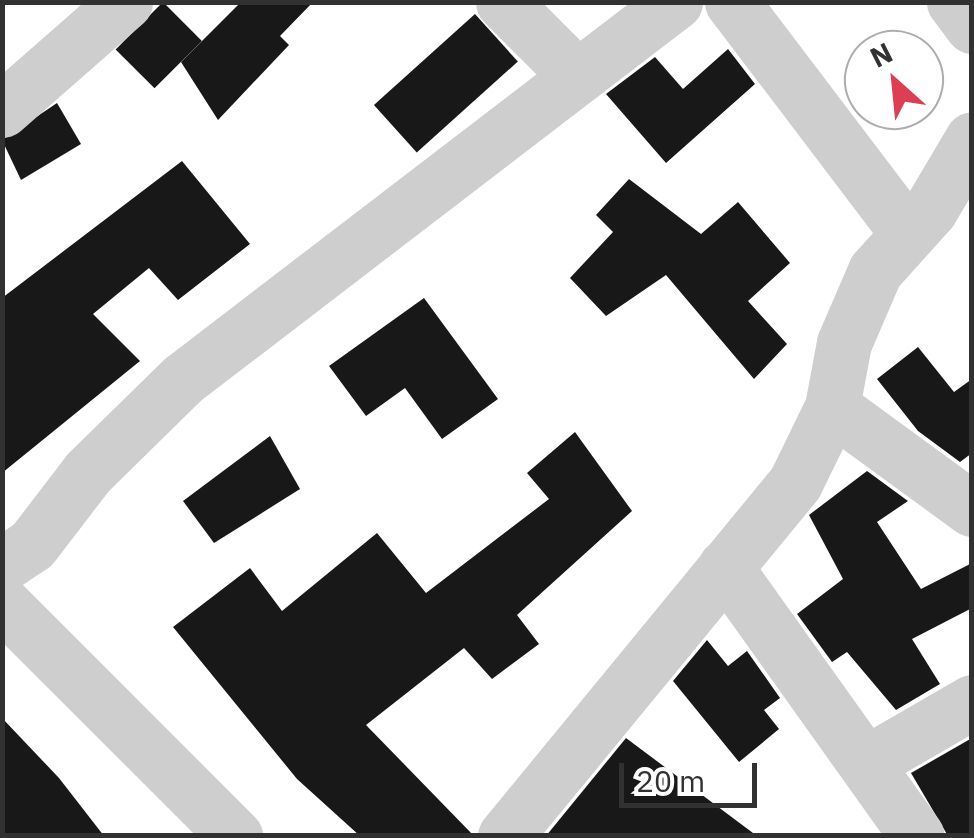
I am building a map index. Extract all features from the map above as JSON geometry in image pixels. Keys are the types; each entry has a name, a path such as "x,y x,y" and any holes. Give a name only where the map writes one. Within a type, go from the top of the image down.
{"street":[{"path":"2,110 125,2"},
{"path":"503,2 576,75"},
{"path":"2,565 32,545 88,472 183,379 675,2"},
{"path":"732,2 908,234"},
{"path":"954,2 972,26"},
{"path":"505,836 795,483 832,407 844,343 867,289 972,139"},
{"path":"832,407 972,508"},
{"path":"725,568 868,762 917,836"},
{"path":"2,602 236,836"},
{"path":"868,762 972,702"}],"building":[{"path":"163,2 202,41 155,88 116,49"},
{"path":"241,2 313,2 280,36 289,45 218,120 181,62"},
{"path":"475,14 518,62 417,153 374,105"},
{"path":"728,49 755,84 666,163 606,94 655,57 683,89"},
{"path":"57,103 81,144 21,180 2,140"},
{"path":"182,161 250,244 178,300 149,268 93,314 140,361 2,473 2,298"},
{"path":"629,179 701,234 738,202 790,263 748,301 787,344 754,379 666,275 606,316 570,278 613,232 596,215"},
{"path":"424,298 498,399 442,439 405,388 366,416 329,366"},
{"path":"918,347 954,392 972,379 972,453 960,462 918,431 877,379"},
{"path":"575,432 632,511 517,615 539,644 492,679 464,648 366,725 474,836 360,836 297,779 173,627 250,568 282,611 377,533 426,593 549,499 527,473"},
{"path":"270,436 300,489 214,543 183,501"},
{"path":"867,471 908,501 877,522 921,589 972,563 972,608 912,639 940,684 896,710 847,652 832,662 797,614 843,579 809,515"},
{"path":"707,640 728,666 747,651 780,698 764,710 779,729 739,762 673,681"},
{"path":"2,718 59,778 104,836 2,836"},
{"path":"626,738 757,836 546,836"},
{"path":"972,738 972,836 948,836 911,773"}]}
